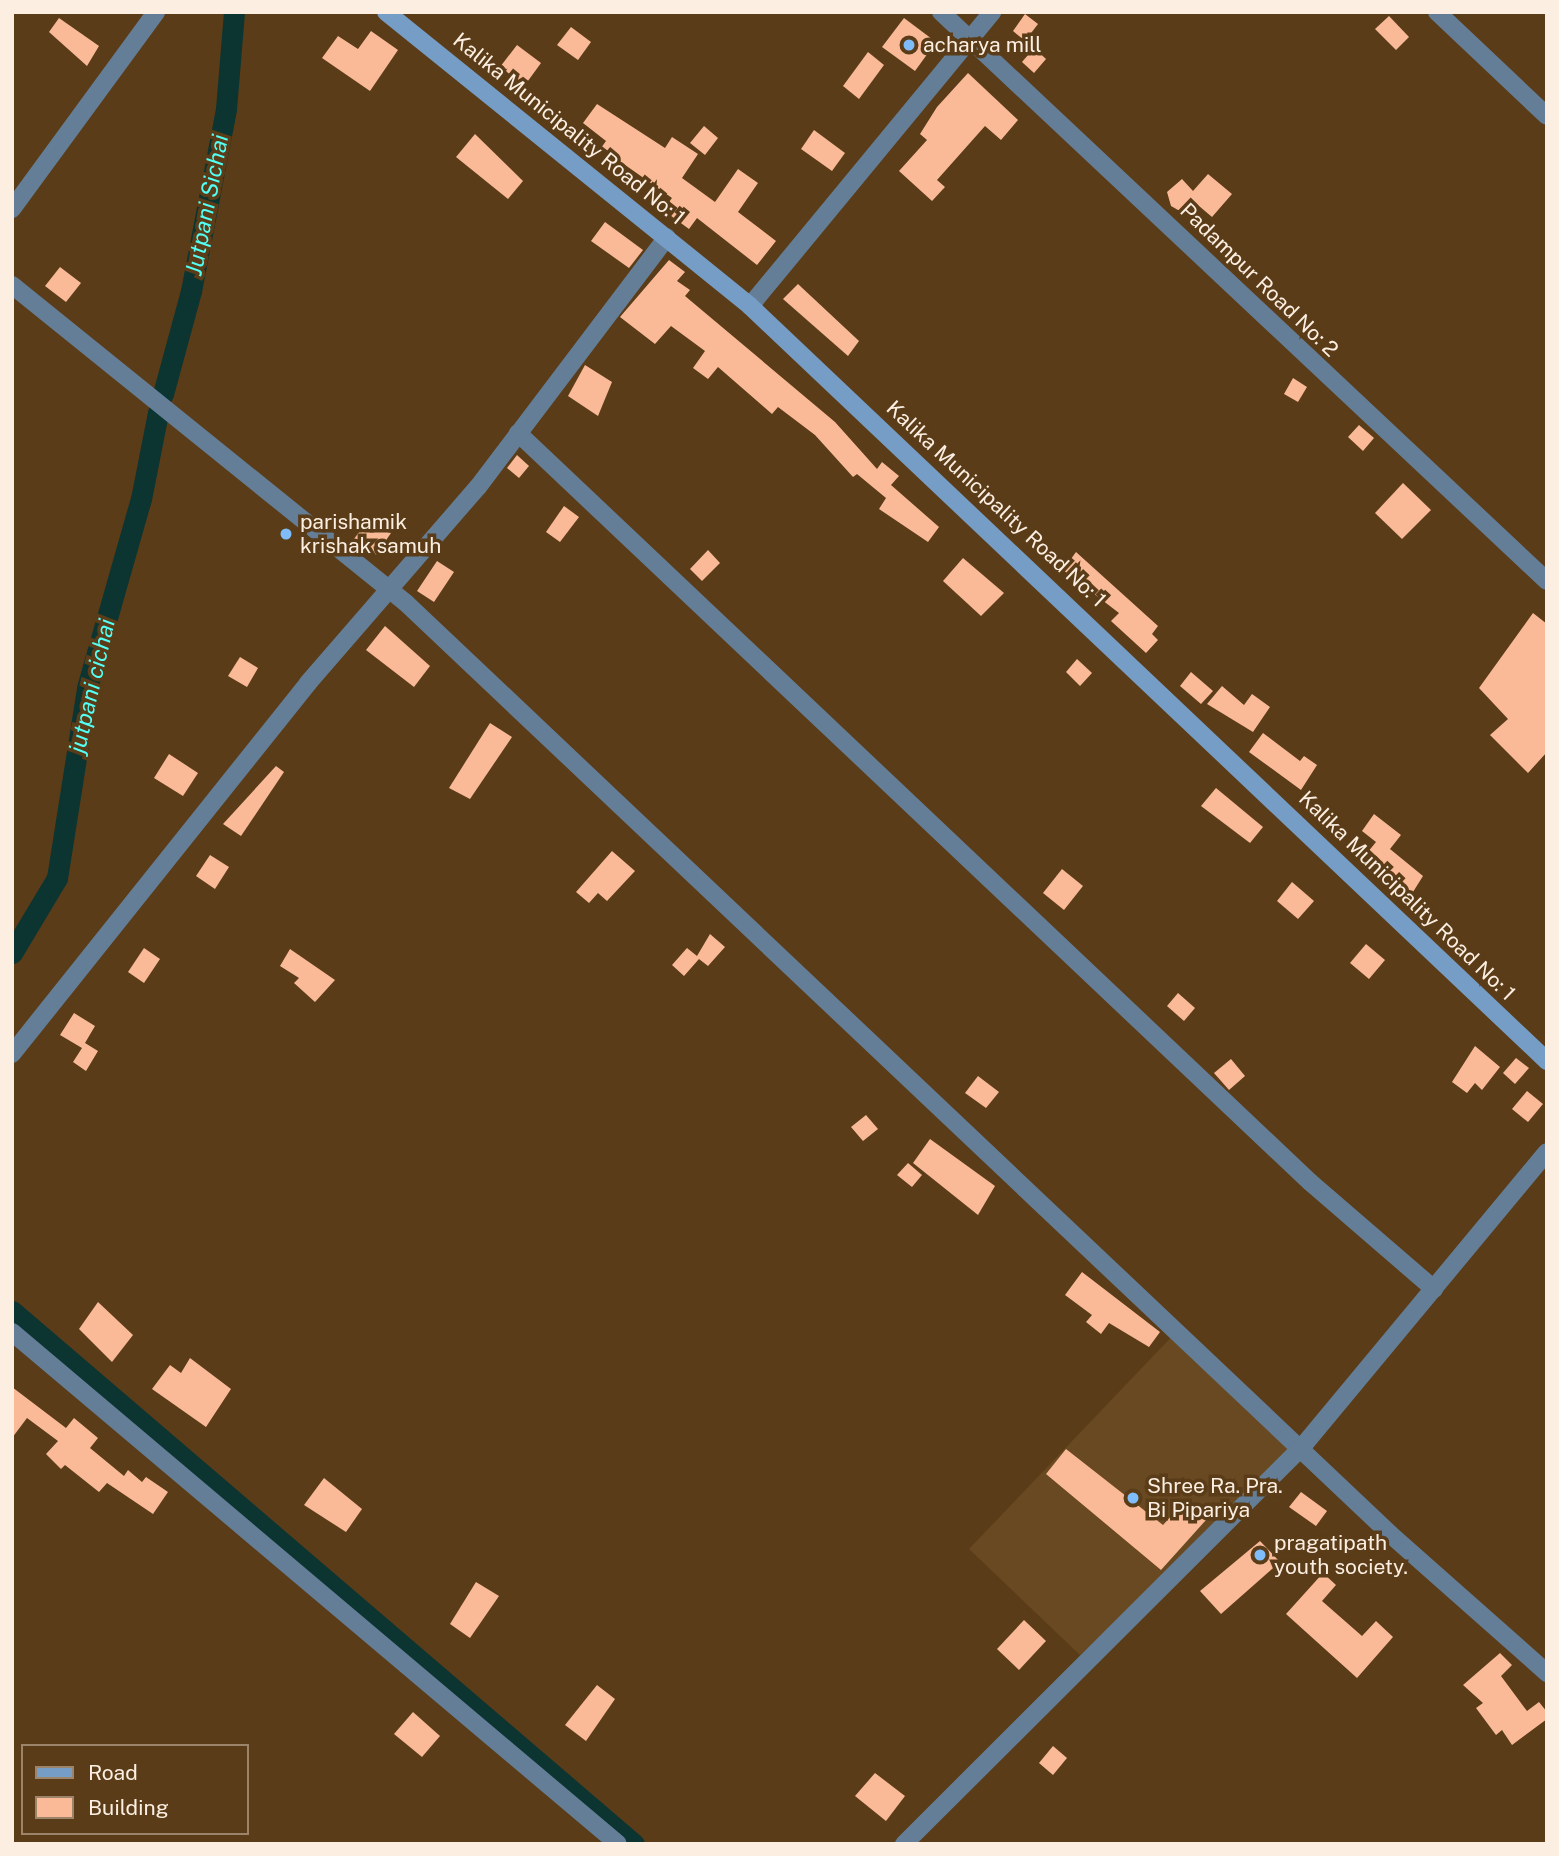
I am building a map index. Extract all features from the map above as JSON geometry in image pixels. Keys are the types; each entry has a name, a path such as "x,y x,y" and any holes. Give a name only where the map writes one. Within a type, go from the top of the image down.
{"street":[{"path":"12,209 156,12"},
{"name":"Kalika Municipality Road No: 1","path":"386,12 750,306 1547,1061"},
{"name":"Padampur Road No: 2","path":"941,12 971,37 1547,581"},
{"path":"750,306 992,12"},
{"path":"1437,12 1547,116"},
{"path":"12,1054 308,683 390,591 518,433 667,237"},
{"path":"12,285 390,591 1302,1447 1547,1673"},
{"path":"518,433 1310,1182 1434,1289"},
{"path":"904,1844 1302,1447 1547,1152"},
{"path":"12,1332 618,1844"}],"shaded area":[{"name":"Shree Ra. Pra. Bi Pipariya","path":"1179,1329 1302,1447 1080,1655 969,1549"}],"building":[{"path":"1025,14 1038,24 1025,41 1013,31"},
{"path":"1389,16 1409,37 1396,50 1375,29"},
{"path":"59,18 99,46 87,66 49,32"},
{"name":"acharya mill","path":"904,18 936,42 915,71 882,47"},
{"path":"571,27 591,42 578,60 557,45"},
{"path":"371,31 398,50 370,91 322,58 338,36 358,49"},
{"path":"517,45 541,63 525,85 500,67"},
{"path":"1034,48 1046,59 1034,73 1022,62"},
{"path":"868,52 884,65 859,99 843,86"},
{"path":"968,73 1018,120 1001,140 985,126 937,180 945,187 932,201 899,171 927,140 920,134 937,107"},
{"path":"597,104 665,148 672,137 698,154 682,178 715,202 738,169 758,183 738,212 776,241 757,265 697,218 689,229 663,210 672,198 601,148 606,141 583,123"},
{"path":"704,126 718,138 705,155 690,143"},
{"path":"814,130 845,153 832,171 801,149"},
{"path":"475,134 523,181 508,199 456,157"},
{"path":"1208,174 1232,194 1212,217 1192,200 1185,214 1171,206 1167,192 1182,179 1193,191"},
{"path":"605,222 643,250 629,268 591,241"},
{"path":"669,260 685,272 677,281 690,290 685,296 835,422 877,469 882,462 899,476 891,485 939,527 928,542 879,509 886,498 857,474 853,477 815,435 778,407 772,414 718,367 708,379 693,368 705,351 671,326 655,344 620,317"},
{"path":"60,267 81,283 66,302 45,286"},
{"path":"798,284 859,341 848,356 783,299"},
{"path":"585,365 612,382 598,416 568,396"},
{"path":"1293,378 1307,387 1298,402 1284,394"},
{"path":"1359,425 1374,438 1363,451 1348,437"},
{"path":"517,455 529,466 519,478 507,468"},
{"path":"1403,483 1431,510 1402,539 1375,513"},
{"path":"564,506 579,517 560,542 546,532"},
{"path":"370,517 391,533 376,555 354,539"},
{"path":"708,550 720,563 702,581 690,569"},
{"path":"1076,552 1158,626 1152,634 1158,640 1146,653 1111,621 1119,613 1063,570"},
{"path":"963,558 1004,593 981,616 943,581"},
{"path":"437,561 454,572 434,602 417,591"},
{"path":"1533,613 1547,624 1547,752 1528,773 1490,735 1508,719 1479,688"},
{"path":"385,626 430,666 414,687 366,650"},
{"path":"240,657 258,668 247,687 228,676"},
{"path":"1077,659 1092,673 1080,686 1066,672"},
{"path":"1191,672 1213,691 1201,704 1180,686"},
{"path":"1222,686 1244,705 1252,694 1270,707 1253,732 1207,704"},
{"path":"490,723 512,737 470,799 449,788"},
{"path":"1263,733 1300,761 1304,756 1317,765 1301,790 1249,752"},
{"path":"169,754 198,773 183,796 154,778"},
{"path":"276,766 284,772 241,836 223,824"},
{"path":"1216,788 1263,827 1250,843 1201,806"},
{"path":"1374,814 1401,835 1390,849 1423,876 1413,892 1380,874 1384,867 1367,853 1376,842 1362,831"},
{"path":"612,851 635,871 607,901 598,893 589,903 576,892"},
{"path":"210,855 229,867 215,889 196,876"},
{"path":"1062,869 1083,886 1064,910 1043,893"},
{"path":"1292,882 1314,901 1298,919 1277,901"},
{"path":"710,934 725,947 708,966 699,959 684,976 672,965 687,948 697,956"},
{"path":"1366,944 1385,960 1369,979 1350,963"},
{"path":"144,948 160,959 144,983 128,972"},
{"path":"290,949 335,980 315,1002 294,983 299,978 280,966"},
{"path":"1178,993 1195,1008 1184,1021 1167,1006"},
{"path":"74,1013 95,1026 85,1043 98,1051 86,1071 73,1062 82,1048 60,1035"},
{"path":"1475,1046 1500,1067 1482,1090 1475,1083 1467,1093 1452,1082"},
{"path":"1516,1058 1529,1068 1515,1084 1503,1073"},
{"path":"1231,1059 1245,1076 1229,1090 1214,1073"},
{"path":"978,1076 999,1092 986,1108 965,1093"},
{"path":"1527,1091 1543,1104 1528,1122 1512,1109"},
{"path":"866,1115 878,1129 863,1141 851,1127"},
{"path":"930,1139 995,1186 978,1215 913,1163"},
{"path":"908,1163 922,1175 912,1187 897,1175"},
{"path":"1082,1272 1160,1332 1149,1347 1109,1323 1101,1334 1086,1322 1092,1315 1065,1295"},
{"path":"98,1302 133,1335 112,1362 79,1329"},
{"path":"190,1358 231,1389 206,1427 152,1389 170,1365 181,1373"},
{"path":"12,1387 66,1428 74,1418 98,1438 90,1448 124,1476 128,1470 142,1482 146,1477 168,1492 153,1514 107,1483 99,1492 65,1465 61,1469 46,1454 58,1441 27,1418 12,1438"},
{"path":"1066,1449 1163,1525 1185,1501 1206,1520 1161,1570 1046,1474"},
{"path":"324,1478 362,1509 346,1532 304,1505"},
{"path":"1301,1492 1327,1511 1316,1526 1289,1507"},
{"path":"1260,1541 1280,1562 1221,1614 1200,1591"},
{"path":"1323,1573 1336,1585 1322,1601 1362,1636 1376,1621 1393,1637 1357,1678 1286,1614"},
{"path":"476,1582 499,1596 470,1638 450,1624"},
{"path":"1024,1620 1046,1641 1019,1670 997,1649"},
{"path":"1500,1653 1512,1665 1501,1676 1527,1711 1539,1702 1547,1712 1547,1719 1512,1745 1502,1730 1496,1735 1476,1708 1483,1703 1463,1685"},
{"path":"597,1685 615,1699 586,1741 565,1725"},
{"path":"413,1712 440,1736 422,1757 394,1734"},
{"path":"1053,1746 1067,1758 1053,1775 1039,1763"},
{"path":"875,1773 905,1796 886,1821 855,1796"}],"waterway":[{"name":"Jutpani Sichai","path":"163,394 191,291 226,109 234,12"},
{"name":"jutpani cichai","path":"12,953 57,878 87,688 141,499 158,412"},
{"path":"12,1311 634,1844"}],"place":[{"name":"acharya mill","path":"909,45"},
{"name":"parishamik krishak samuh","path":"286,534"},
{"name":"Shree Ra. Pra. Bi Pipariya","path":"1133,1498"},
{"name":"pragatipath youth society.","path":"1260,1555"}]}
